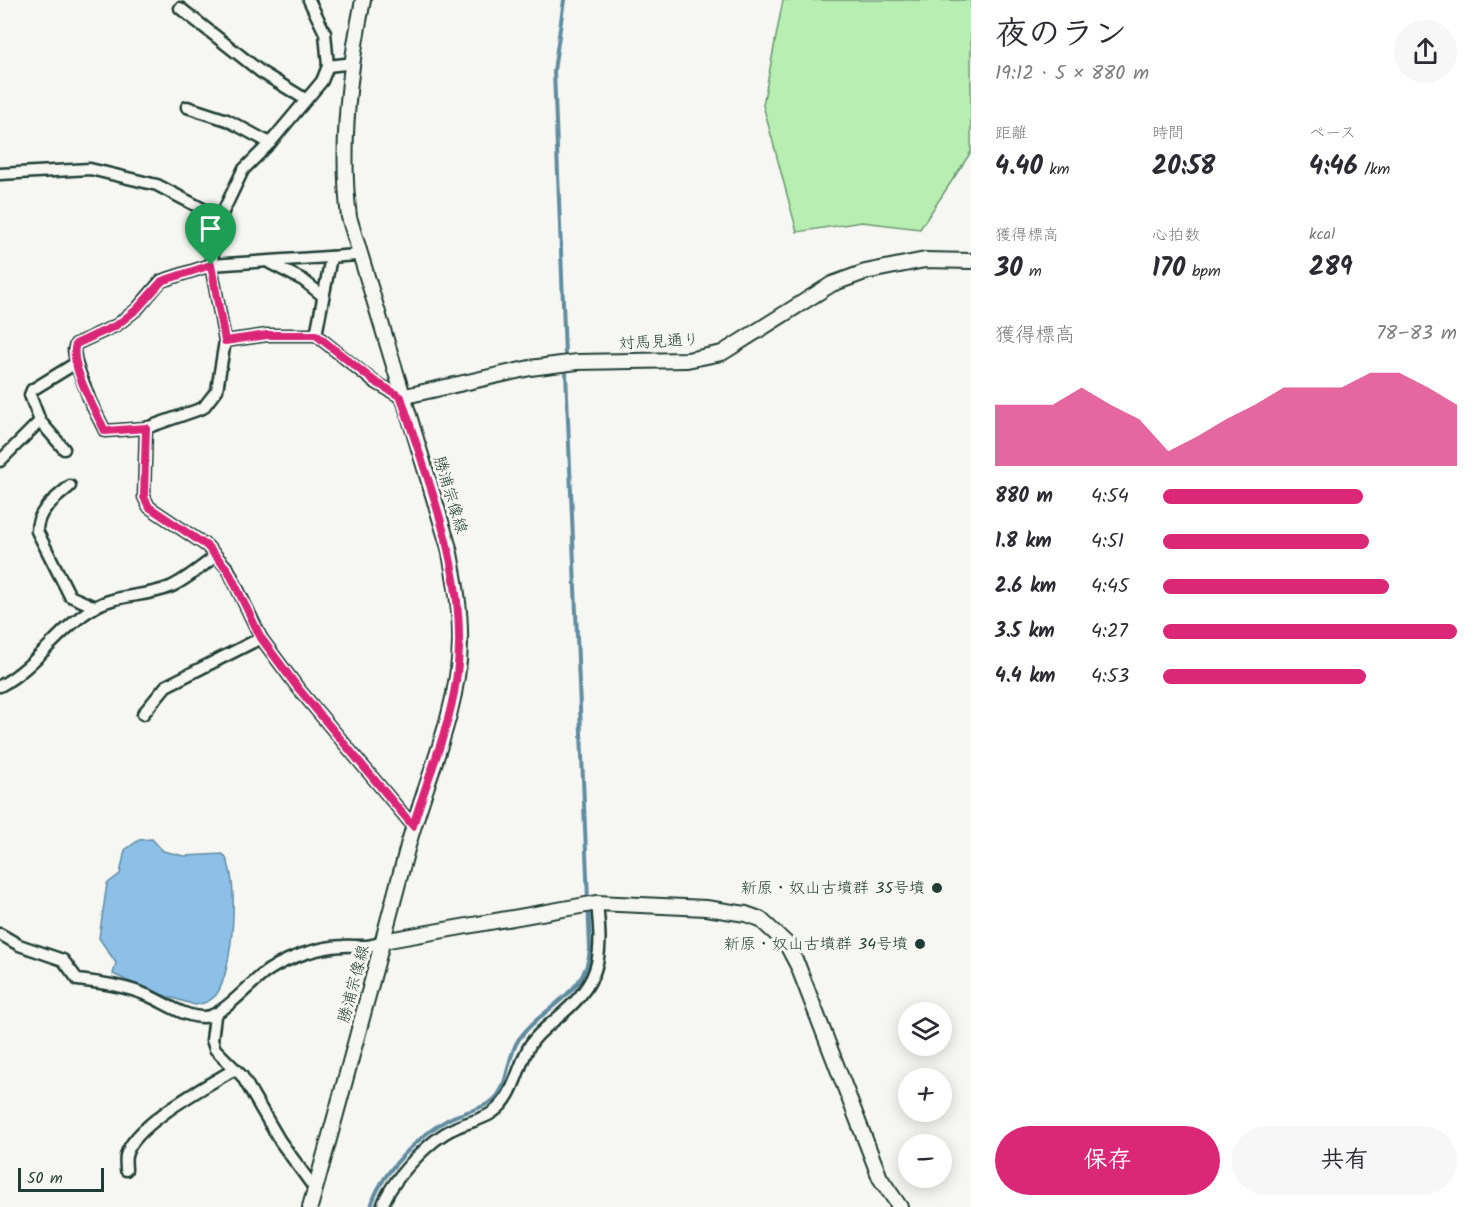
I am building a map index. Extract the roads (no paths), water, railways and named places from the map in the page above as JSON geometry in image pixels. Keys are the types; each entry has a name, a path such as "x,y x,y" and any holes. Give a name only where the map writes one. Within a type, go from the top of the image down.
{"street":[{"path":"309,0 325,33 328,66 322,81 270,143 243,170 220,218 211,265 225,341 217,390 203,408 146,428 105,431 90,401 76,363 74,350 76,344 117,325 137,309 162,281 211,265 270,263 358,255"},
{"name":"勝浦宗像線","path":"310,1207 413,826 456,683 460,633 459,601 449,548 358,255 349,217 344,166 363,0"},
{"path":"180,8 261,72 305,99"},
{"path":"328,66 354,63"},
{"path":"187,107 226,120 270,143"},
{"path":"0,174 90,169 100,171 157,185 220,218"},
{"path":"316,335 331,257"},
{"name":"対馬見通り","path":"401,397 530,368 577,362 687,360 722,353 832,284 865,272 925,260 971,261"},
{"path":"270,263 303,280 323,296"},
{"path":"225,341 267,335 316,335 374,381 401,397"},
{"path":"64,449 40,421 30,395 32,390 76,363"},
{"path":"0,461 40,421"},
{"path":"146,428 144,497 149,507 207,546 228,570 240,589 261,638 298,688 413,826"},
{"path":"70,486 44,510 37,520 38,531 70,596 95,607"},
{"path":"0,686 21,673 70,624 95,607 107,600 142,595 170,587 216,556"},
{"path":"143,714 166,686 261,638"},
{"path":"382,1207 400,1178 437,1138 454,1128 491,1114 503,1104 520,1063 532,1042 569,1008 591,983 599,964 601,942 590,904"},
{"path":"315,1189 280,1141 235,1069 215,1049 212,1040 215,1016 252,981 270,969 316,951 342,946 372,947 383,941 590,904 721,910 760,919 773,929 786,943 798,966 880,1178 900,1207"},
{"path":"0,934 19,945 63,960 78,980 112,984 148,996 189,1015 215,1016"},
{"path":"126,1170 126,1156 133,1141 156,1119 235,1069"}],"water":[{"path":"152,839 163,851 184,856 223,854 229,865 232,881 233,924 227,967 216,995 204,1003 195,1005 150,991 113,974 116,963 99,938 107,884 120,874 125,850 139,840"}],"waterway":[{"path":"564,0 554,71 565,354"},
{"path":"371,1207 383,1181 416,1143 453,1117 483,1106 498,1096 519,1039 529,1027 573,988 587,964 590,948 566,372"}],"place":[{"name":"新原・奴山古墳群 35号墳","path":"937,888"},
{"name":"新原・奴山古墳群 34号墳","path":"920,944"}]}
